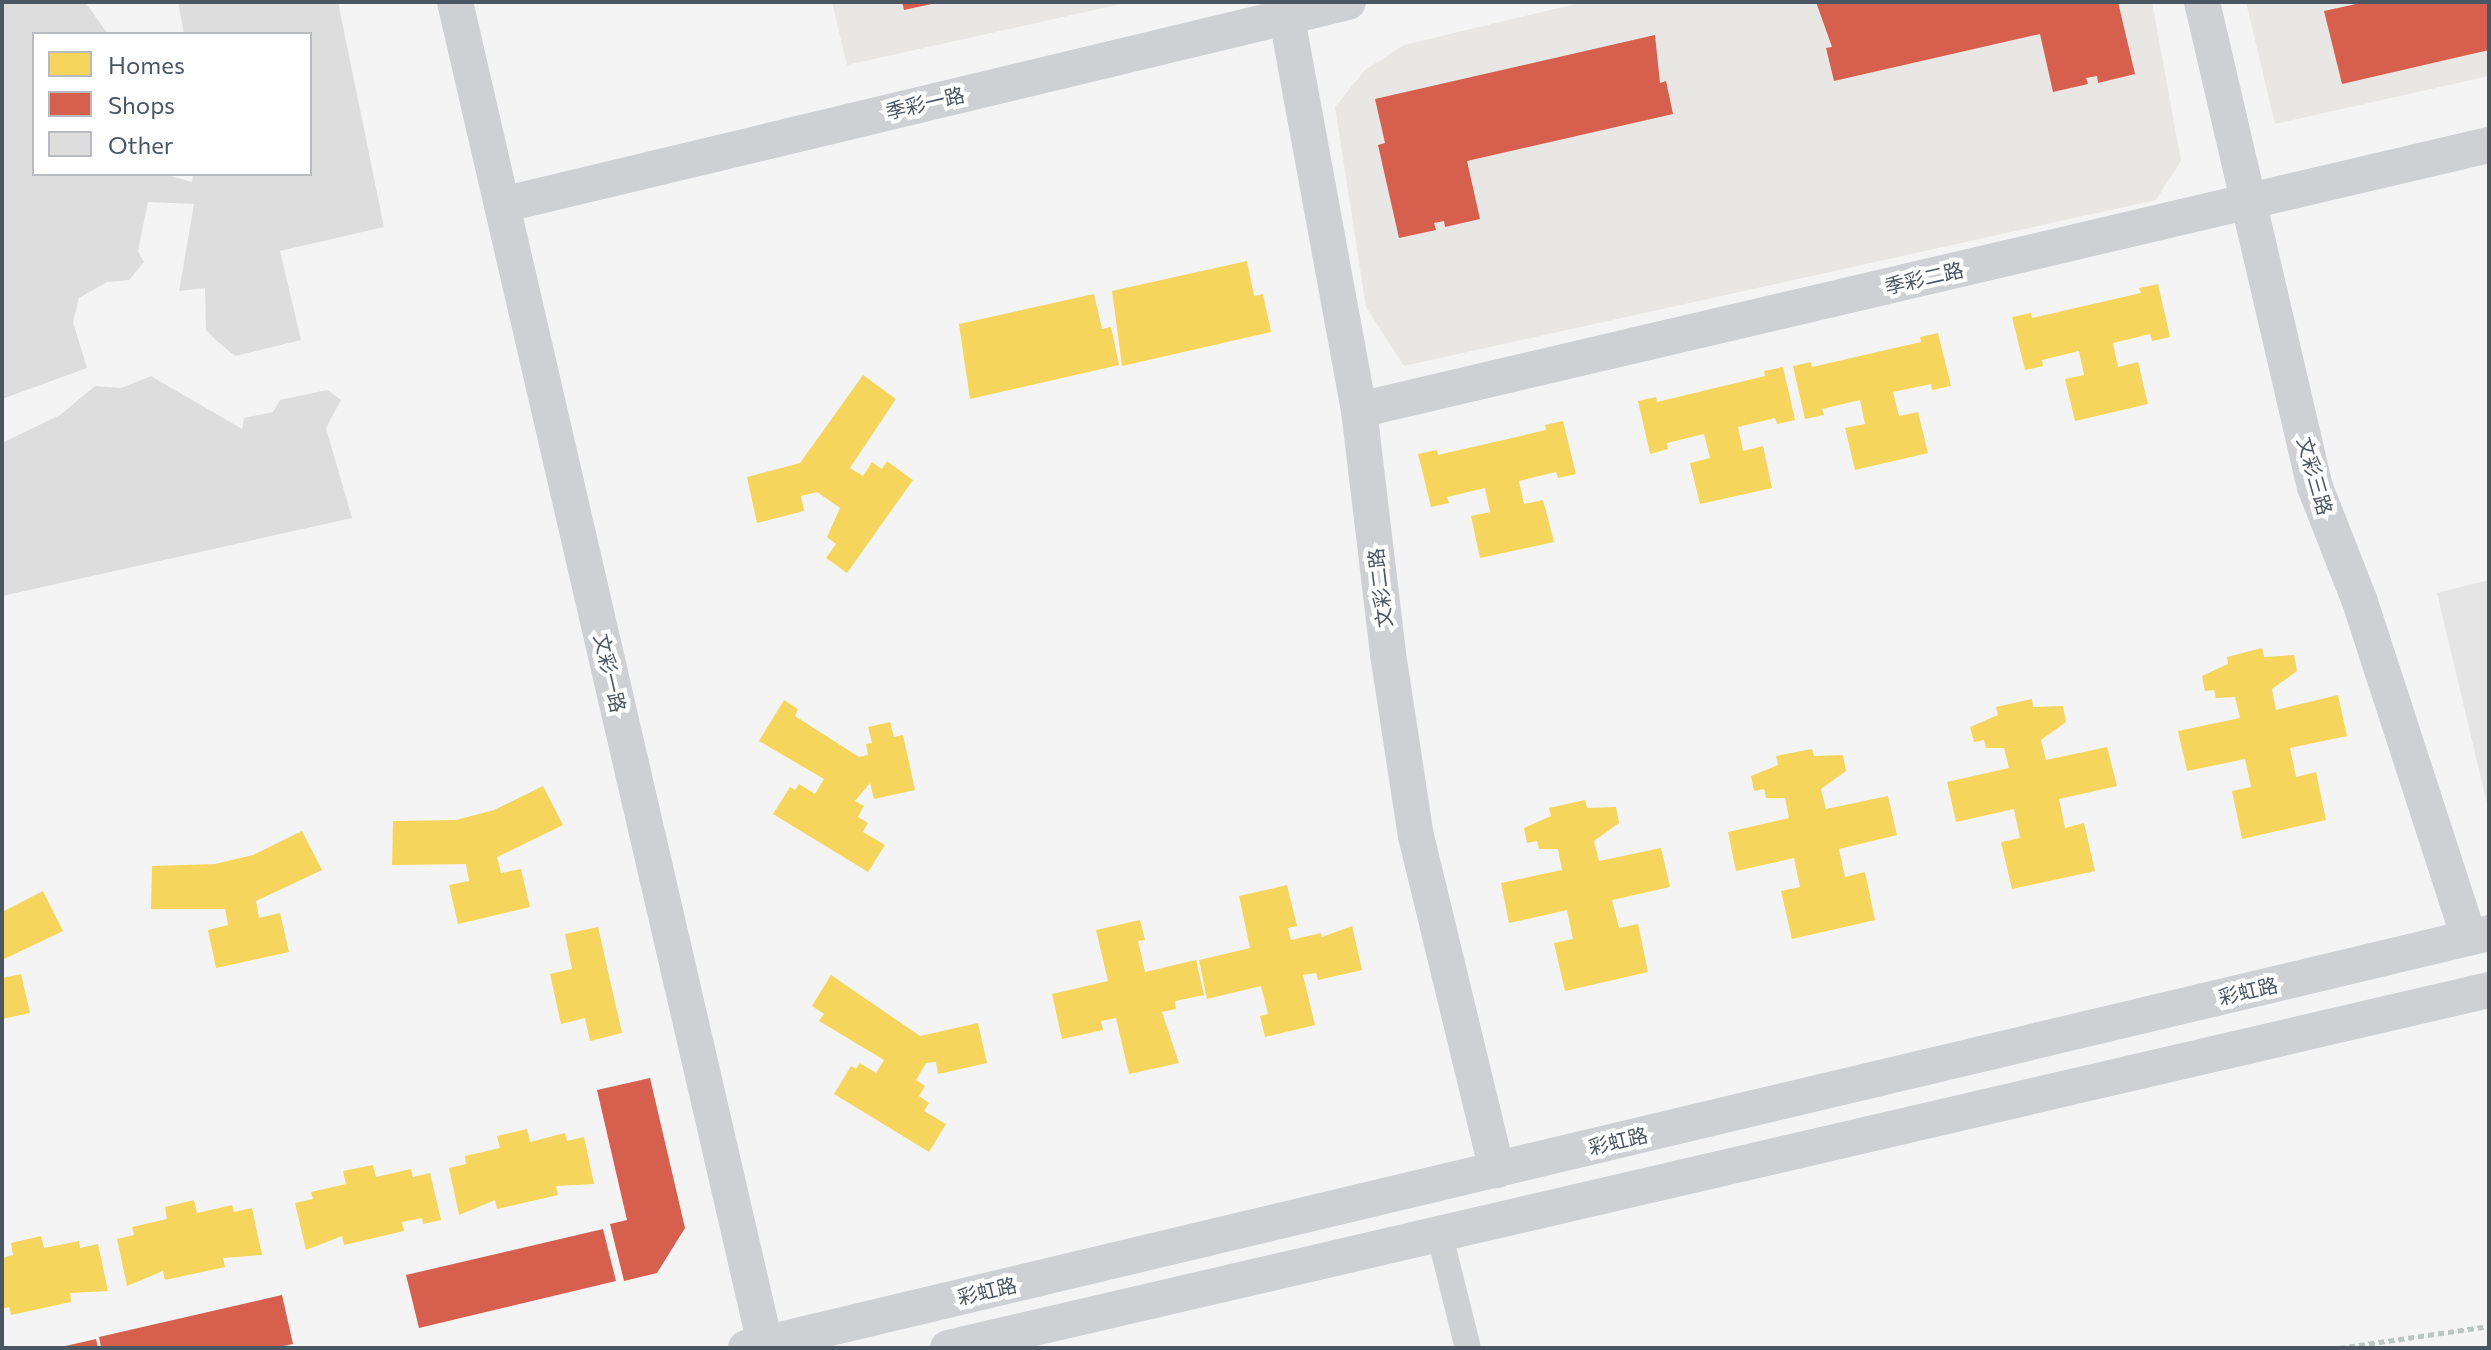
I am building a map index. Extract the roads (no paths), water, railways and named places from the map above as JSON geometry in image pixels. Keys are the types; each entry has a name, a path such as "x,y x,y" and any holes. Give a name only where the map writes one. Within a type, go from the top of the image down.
{"street":[{"name":"文彩一路","path":"455,2 756,1346"},
{"name":"季彩一路","path":"502,205 1286,9 1348,2"},
{"name":"文彩三路","path":"2202,2 2315,487 2360,602 2479,936"},
{"name":"文彩二路","path":"1286,9 1359,410 1416,836 1497,1170"},
{"name":"季彩二路","path":"1359,410 2489,145"},
{"name":"彩虹路","path":"756,1346 2479,936"},
{"path":"948,1348 2489,990"},
{"path":"1439,1232 1468,1348"}]}
